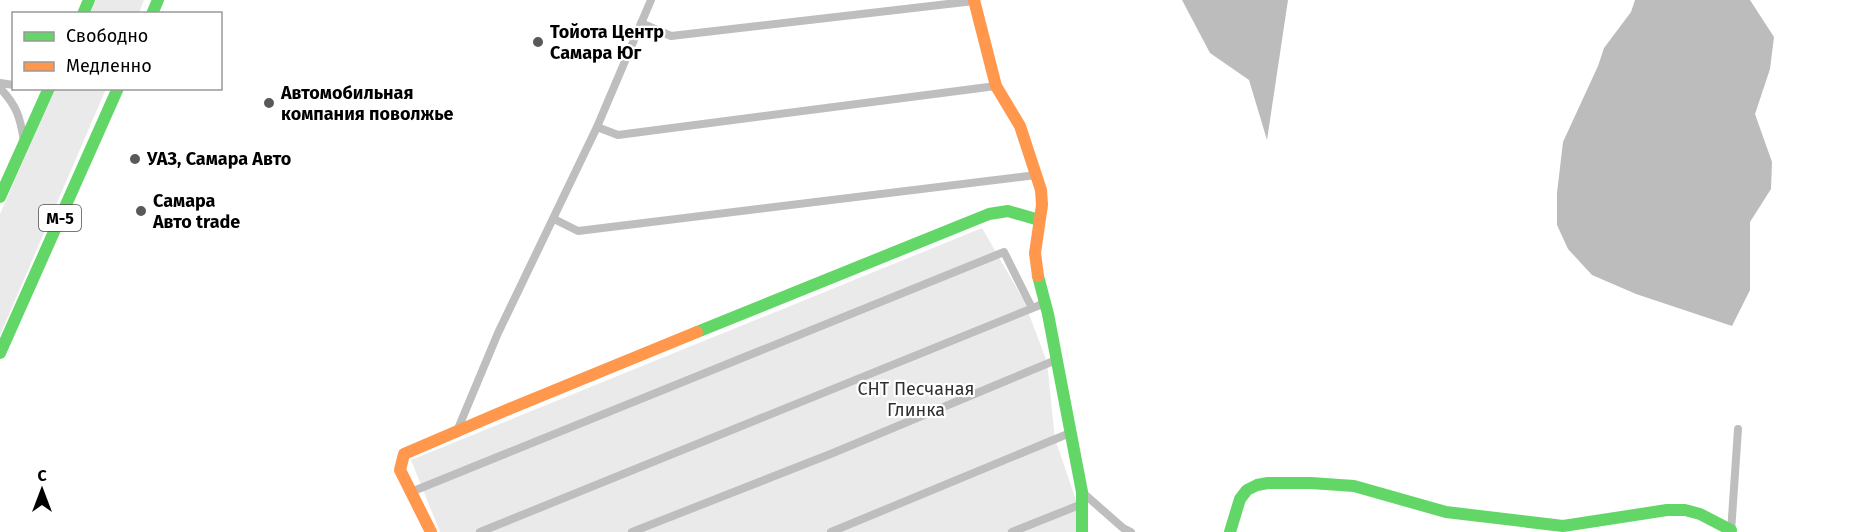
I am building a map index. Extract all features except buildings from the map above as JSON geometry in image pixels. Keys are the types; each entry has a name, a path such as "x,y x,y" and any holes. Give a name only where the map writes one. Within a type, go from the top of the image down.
{"street":[{"path":"457,431 498,333 597,127 651,0"},
{"path":"641,23 671,36 974,0 996,86 1020,126 1041,190 1035,253 1036,268 1045,303 1082,498 1082,532"},
{"path":"597,127 618,135 996,86"},
{"path":"0,88 16,109 24,141"},
{"path":"0,197 47,90"},
{"name":"М-5","path":"1,350 117,90"},
{"path":"554,219 578,231 1037,175"},
{"path":"431,532 400,470 404,454 998,211 1007,209 1039,220"},
{"path":"411,492 1004,252 1032,308"},
{"path":"480,532 1045,303"},
{"path":"632,532 833,453 1056,360"},
{"path":"1230,532 1240,499 1247,490 1268,483 1354,486 1446,512 1563,526 1682,509 1696,512 1731,531 1738,429"},
{"path":"831,532 1070,433"},
{"path":"1012,532 1082,498"},
{"path":"1082,498 1131,532"}],"green space":[{"path":"96,0 144,0 139,12 91,12"},
{"path":"55,90 106,90 0,335 0,214"},
{"name":"СНТ Песчаная Глинка","path":"982,228 1024,301 1047,362 1055,439 1078,506 1078,532 440,532 411,460"}],"shaded area":[{"path":"1182,0 1288,0 1267,140 1249,80 1210,53"},
{"path":"1635,0 1750,0 1774,37 1770,69 1755,114 1772,162 1771,189 1750,222 1750,290 1732,326 1636,294 1592,275 1568,249 1557,225 1557,193 1563,142 1604,48 1631,12"}],"traffic: fast":[{"path":"84,12 89,0"},
{"path":"153,12 158,0"},
{"path":"0,197 48,90"},
{"path":"0,353 117,90"},
{"path":"697,332 989,214 1008,211 1039,220"},
{"path":"1038,276 1048,314 1082,492 1082,532"},
{"path":"1230,532 1240,499 1247,490 1268,483 1354,486 1446,512 1563,526 1667,510 1685,510 1700,514 1731,530"}],"traffic: slow":[{"path":"974,0 996,86 1020,126 1041,190 1042,205 1035,253 1038,276"},
{"path":"431,532 400,470 404,454 697,332"}],"place":[{"name":"Тойота Центр Самара Юг","path":"538,42"},
{"name":"Автомобильная компания поволжье","path":"269,103"},
{"name":"УАЗ, Самара Авто","path":"135,159"},
{"name":"Самара Авто trade","path":"141,211"}]}
